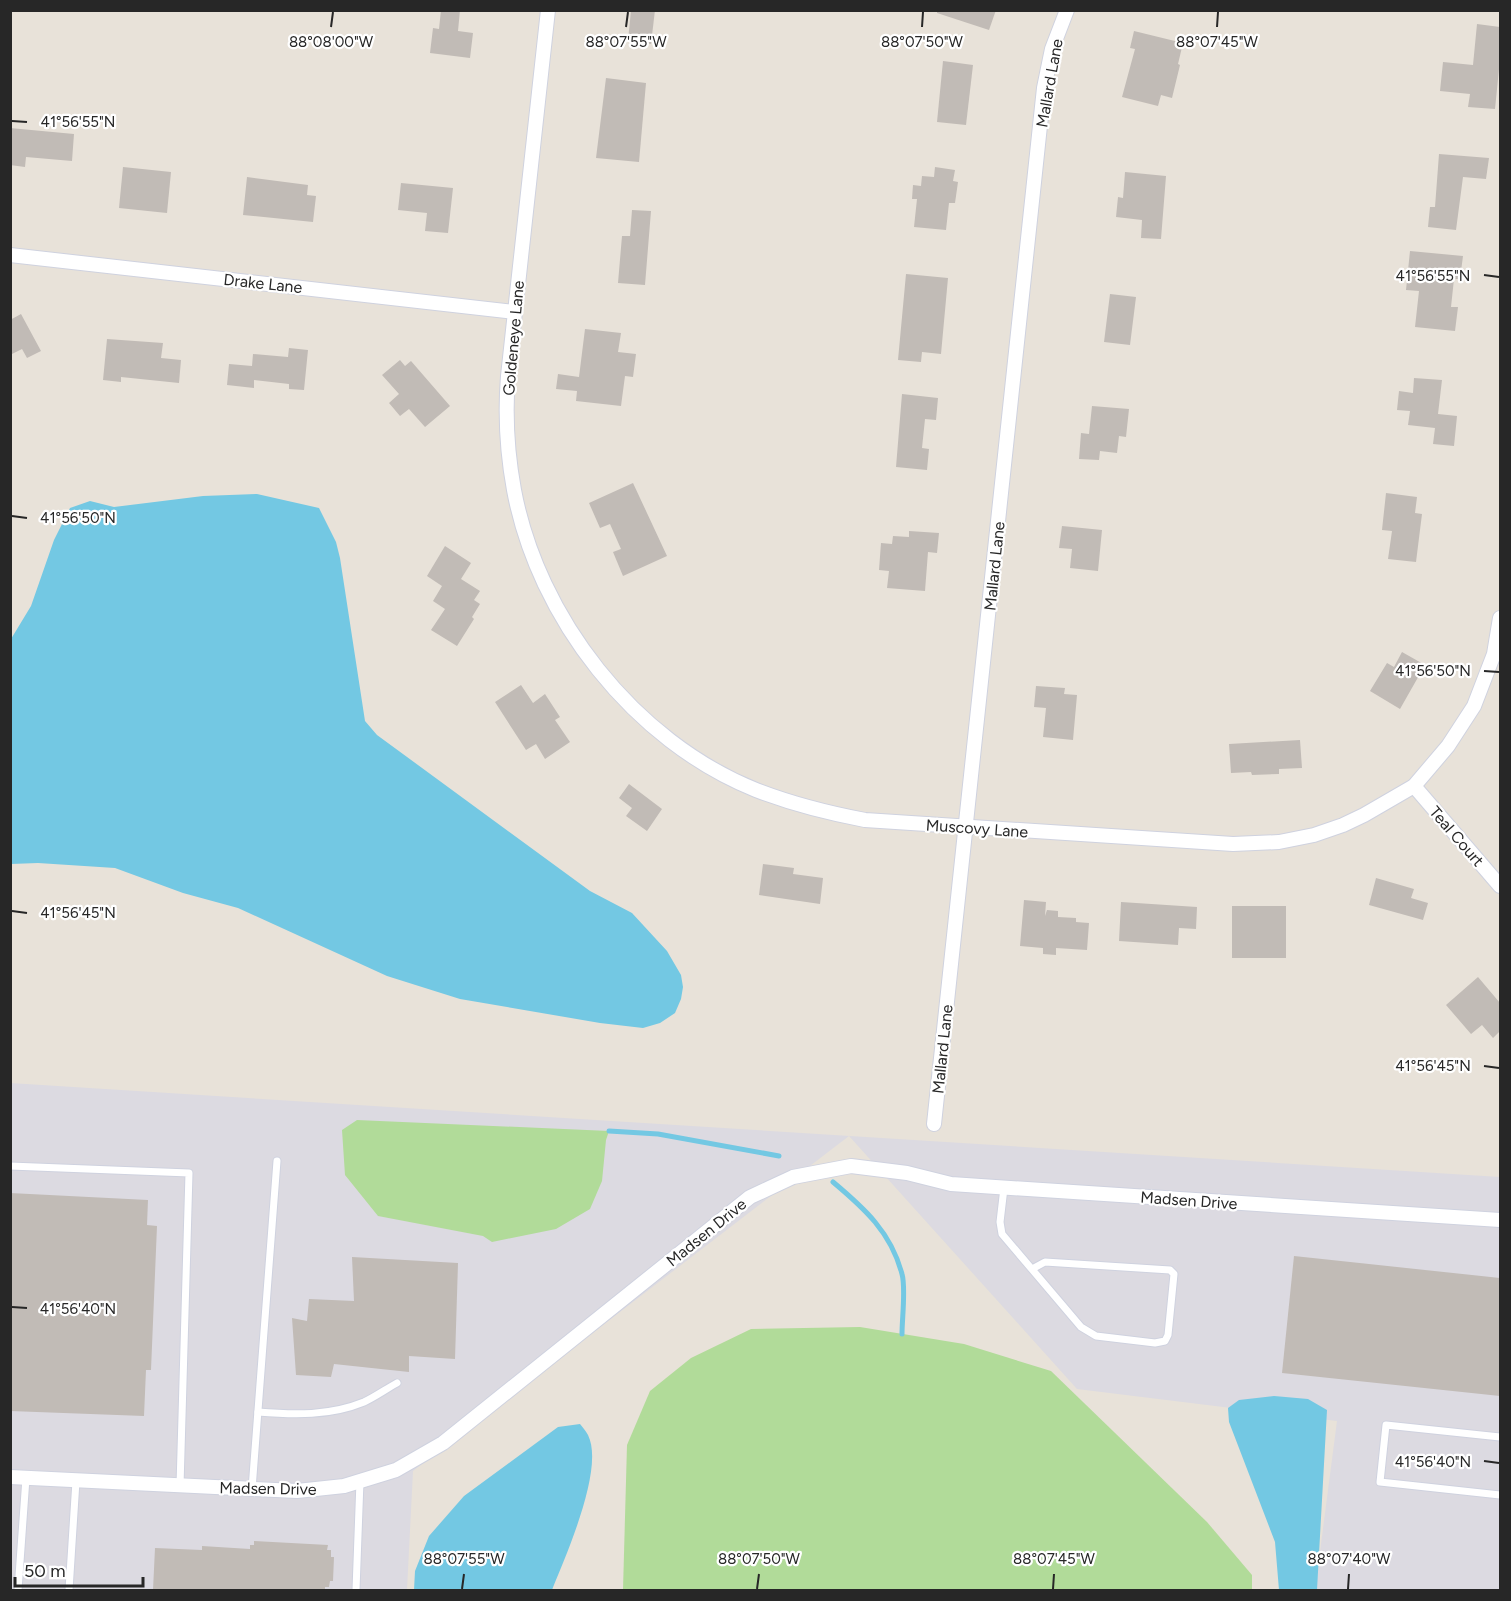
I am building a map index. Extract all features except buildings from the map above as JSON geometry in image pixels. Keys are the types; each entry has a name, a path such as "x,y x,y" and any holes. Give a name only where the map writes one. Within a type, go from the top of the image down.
{"street":[{"name":"Goldeneye Lane","path":"548,10 514,312 507,393 507,436 514,489 525,532 544,582 584,652"},
{"name":"Mallard Lane","path":"934,1124 1044,88 1052,49 1067,10"},
{"name":"Drake Lane","path":"10,255 514,312"},
{"path":"1414,786 1448,746 1474,706 1494,654 1500,618"},
{"name":"Muscovy Lane","path":"584,652 623,697 668,738 712,768 754,789 806,808 865,820 1223,843 1279,842 1314,835 1343,825 1414,786"},
{"name":"Teal Court","path":"1414,786 1500,886"},
{"name":"Madsen Drive","path":"10,1478 297,1491 344,1486 396,1470 444,1443 750,1197 793,1177 851,1166 907,1173 951,1184 1500,1220"}],"lane":[{"path":"252,1489 277,1161"},
{"path":"10,1166 189,1173 180,1486"},
{"path":"1004,1188 1000,1222 1002,1234 1032,1269 1087,1332 1096,1336 1143,1342 1165,1341 1168,1335 1174,1274 1170,1270 1045,1263 1032,1269"},
{"path":"258,1412 295,1415 332,1412 364,1402 397,1383"},
{"path":"1500,1437 1386,1425 1380,1482 1500,1495"},
{"path":"18,1590 26,1478"},
{"path":"69,1590 76,1481"},
{"path":"356,1590 360,1481"}],"shaded area":[{"path":"10,1083 1500,1177 1500,1590 1315,1590 1337,1421 1077,1389 849,1136 413,1471 407,1590 11,1590"}],"green space":[{"path":"357,1120 609,1131 602,1181 590,1209 556,1229 492,1242 483,1236 378,1216 345,1175 342,1130"},
{"path":"860,1327 964,1344 1051,1371 1207,1522 1252,1575 1252,1590 623,1590 627,1445 650,1391 691,1358 751,1329"}],"water":[{"path":"257,494 319,508 336,542 365,721 377,735 590,891 632,913 667,951 681,975 683,987 675,1013 660,1023 643,1028 460,999 387,976 238,908 183,893 115,868 38,863 11,864 11,639 31,606 54,540 70,508 90,501 114,507 203,496"},
{"path":"1274,1396 1308,1399 1327,1410 1317,1590 1279,1590 1275,1542 1229,1422 1228,1408 1239,1400"},
{"path":"580,1424 588,1435 592,1450 588,1490 574,1535 552,1590 414,1590 415,1571 429,1536 464,1496 558,1427"}],"waterway":[{"path":"609,1131 658,1134 779,1156"},
{"path":"833,1182 866,1211 884,1233 897,1259 904,1287 902,1334"}]}
